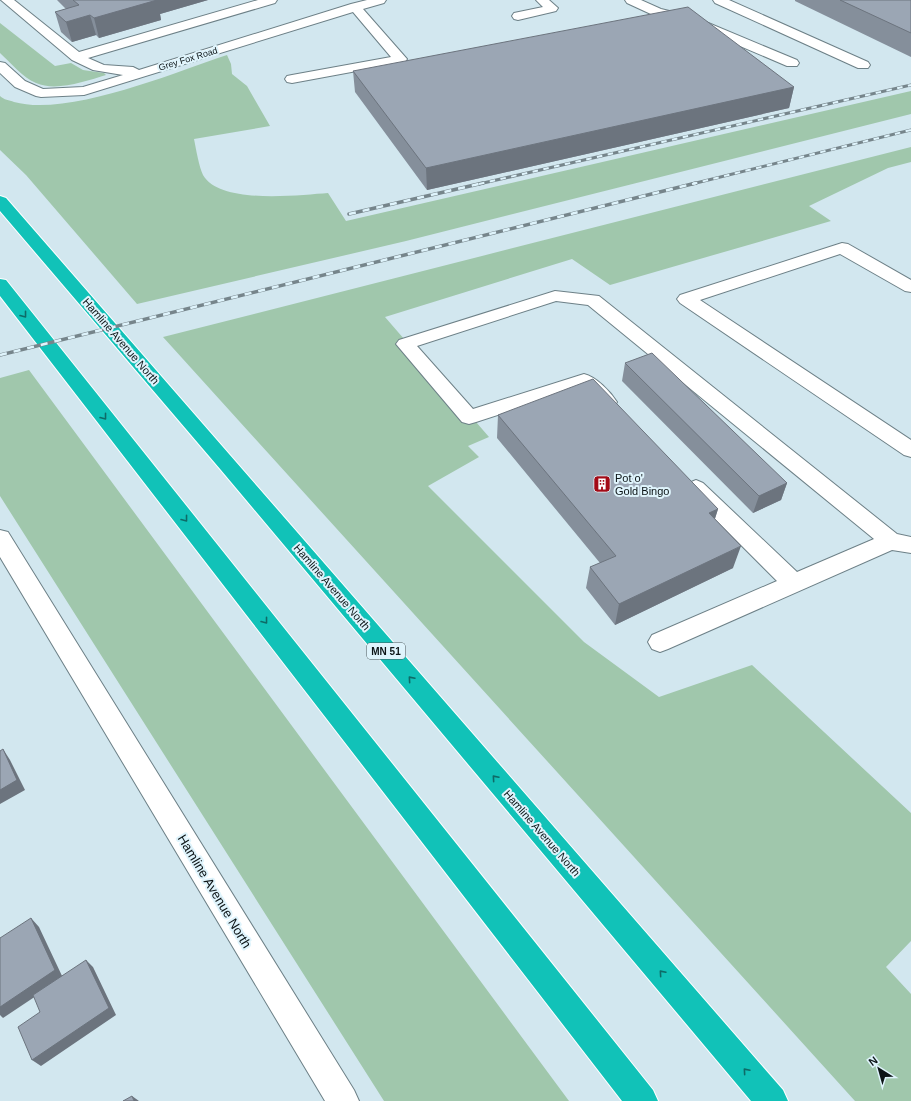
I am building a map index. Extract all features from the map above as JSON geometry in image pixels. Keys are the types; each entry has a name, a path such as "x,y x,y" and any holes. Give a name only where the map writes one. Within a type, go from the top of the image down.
{"highway":[{"name":"Hamline Avenue North","path":"0,201 772,1101"},
{"path":"0,284 642,1101"}],"street":[{"path":"7,0 90,66 108,70 145,72"},
{"path":"77,57 270,0"},
{"name":"Grey Fox Road","path":"0,66 20,84 41,93 84,91 380,0"},
{"path":"518,16 552,8 542,0"},
{"path":"631,0 656,12 690,20 792,63"},
{"path":"719,0 863,65"},
{"path":"292,79 400,59 355,8"},
{"path":"911,287 842,248 686,299 911,450"},
{"path":"618,413 584,380 469,417 405,344 555,296 593,300 831,494 901,543"},
{"path":"681,473 794,583"},
{"name":"Hamline Avenue North","path":"0,538 343,1101"},
{"path":"660,642 794,583 901,543"}],"green space":[{"path":"0,23 55,66 71,63 83,70 104,73 106,75 71,85 53,86 36,83 21,74 0,53"},
{"path":"227,55 231,64 232,74 247,86 270,126 194,139 203,175 212,184 226,191 242,194 280,196 328,193 346,221 911,91 911,114 406,241 137,304 26,175 0,150 0,96 14,102 36,105 62,104 120,91"},
{"path":"911,147 911,162 888,168 809,206 831,221 610,285 572,259 385,317 489,437 468,446 479,457 428,486 584,642 659,697 752,665 911,813 911,941 886,967 911,994 911,1101 855,1101 163,337"},
{"path":"29,370 569,1101 384,1101 0,496 0,378"}],"building":[{"path":"73,0 157,0 94,18 90,15 66,22 55,12 79,5"},
{"path":"840,0 911,0 911,33"},
{"path":"688,7 794,87 426,168 353,71"},
{"path":"652,353 787,483 759,496 625,363"},
{"name":"Pot o' Gold Bingo","path":"593,379 718,509 709,513 741,546 619,604 590,567 616,556 498,415"},
{"path":"3,749 17,780 0,790 0,751"},
{"path":"31,918 55,970 0,1007 0,938"},
{"path":"86,960 109,1008 32,1060 18,1027 40,1012 33,995"},
{"path":"132,1096 134,1101 123,1101"}],"railway":[{"path":"479,184 911,85"},
{"path":"692,184 911,130"},
{"path":"349,214 483,183"},
{"path":"0,355 696,183"}],"place":[{"name":"Pot o' Gold Bingo","path":"602,484"}]}
